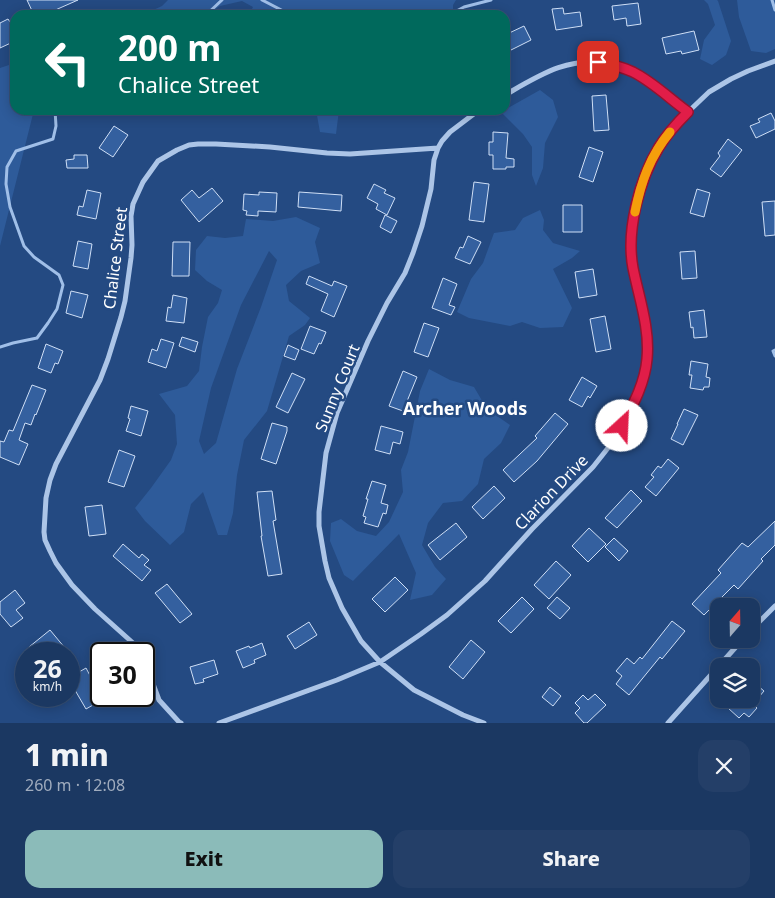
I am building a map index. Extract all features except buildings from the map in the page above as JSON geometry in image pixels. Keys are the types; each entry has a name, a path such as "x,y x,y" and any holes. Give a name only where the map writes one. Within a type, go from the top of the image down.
{"street":[{"name":"Clarion Drive","path":"219,723 337,680 380,662 440,620 485,581 532,529 593,468 622,426 639,392 645,371 647,359 646,331 631,252 639,192 647,171 658,148 673,128 709,92 748,71 775,61"},
{"path":"510,92 540,75 559,67 586,62 598,62 633,72 688,112"},
{"path":"438,148 450,132 472,115"},
{"name":"Chalice Street","path":"132,642 95,609 72,585 50,551 44,532 46,498 50,480 56,464 100,380 121,317 131,258 131,216 133,204 143,182 158,161 189,145 216,144 270,147 350,154 438,148"},
{"name":"Sunny Court","path":"438,148 434,160 431,189 413,253 405,273 387,303 368,342 337,413 329,438 323,476 319,526 329,578 342,608 361,641 380,662 414,690 462,715 484,723"},
{"path":"760,621 775,606"},
{"path":"668,723 735,648"},
{"path":"155,689 159,700 181,723"}],"shaded area":[{"path":"168,0 456,0 453,10 252,10 253,7 242,1 220,6 214,10 153,10 162,6"},
{"path":"704,0 718,1 731,41 726,55 712,65 700,59 704,40 715,25 708,4"},
{"path":"737,0 775,0 775,49 766,53 751,51 739,17"},
{"path":"10,65 10,115 33,115 0,246 0,68"},
{"path":"540,90 553,100 558,117 545,143 543,168 536,186 532,175 532,147 523,134 504,115 510,115 510,107"},
{"path":"317,115 338,115 336,134 320,132"},
{"path":"540,210 544,220 543,230 553,243 580,251 553,269 572,308 563,327 540,328 522,322 510,326 469,318 457,312 471,279 483,263 494,233 515,230 523,218"},
{"path":"296,217 320,228 315,242 320,263 301,271 286,285 289,301 310,318 305,325 289,336 267,411 244,440 237,475 233,513 227,535 218,535 203,492 191,504 184,532 170,545 145,521 135,508 171,460 177,444 175,415 159,394 187,386 199,371 208,317 218,303 222,290 207,281 195,270 196,250 207,236 225,238 243,236 246,219 273,221","holes":["269,251 277,260 237,369 216,443 204,454 199,441 211,388 241,305"]},
{"path":"429,369 450,380 474,387 487,409 510,425 501,443 484,459 478,484 462,501 443,503 428,523 422,545 435,567 446,579 432,595 410,600 416,573 399,534 353,581 344,575 330,541 331,523 341,519 357,531 376,536 389,522 403,492 401,470 408,452 420,391"}],"waterway":[{"path":"211,10 222,0"},
{"path":"262,0 281,10"},
{"path":"458,10 491,0"},
{"path":"772,0 775,10"},
{"path":"0,347 37,338 57,309 63,285 59,275 34,257 24,246 10,207 6,184 7,167 16,151 53,139 56,126 55,115"},
{"path":"775,350 773,351 775,356"}],"slow traffic":[{"path":"635,212 642,182 658,148 670,132"}],"district":[{"name":"Archer Woods","path":"465,409"}],"route":[{"path":"598,62 633,72 688,112 658,148 639,192 634,218 631,252 648,346 645,371 639,392 622,426"}]}
